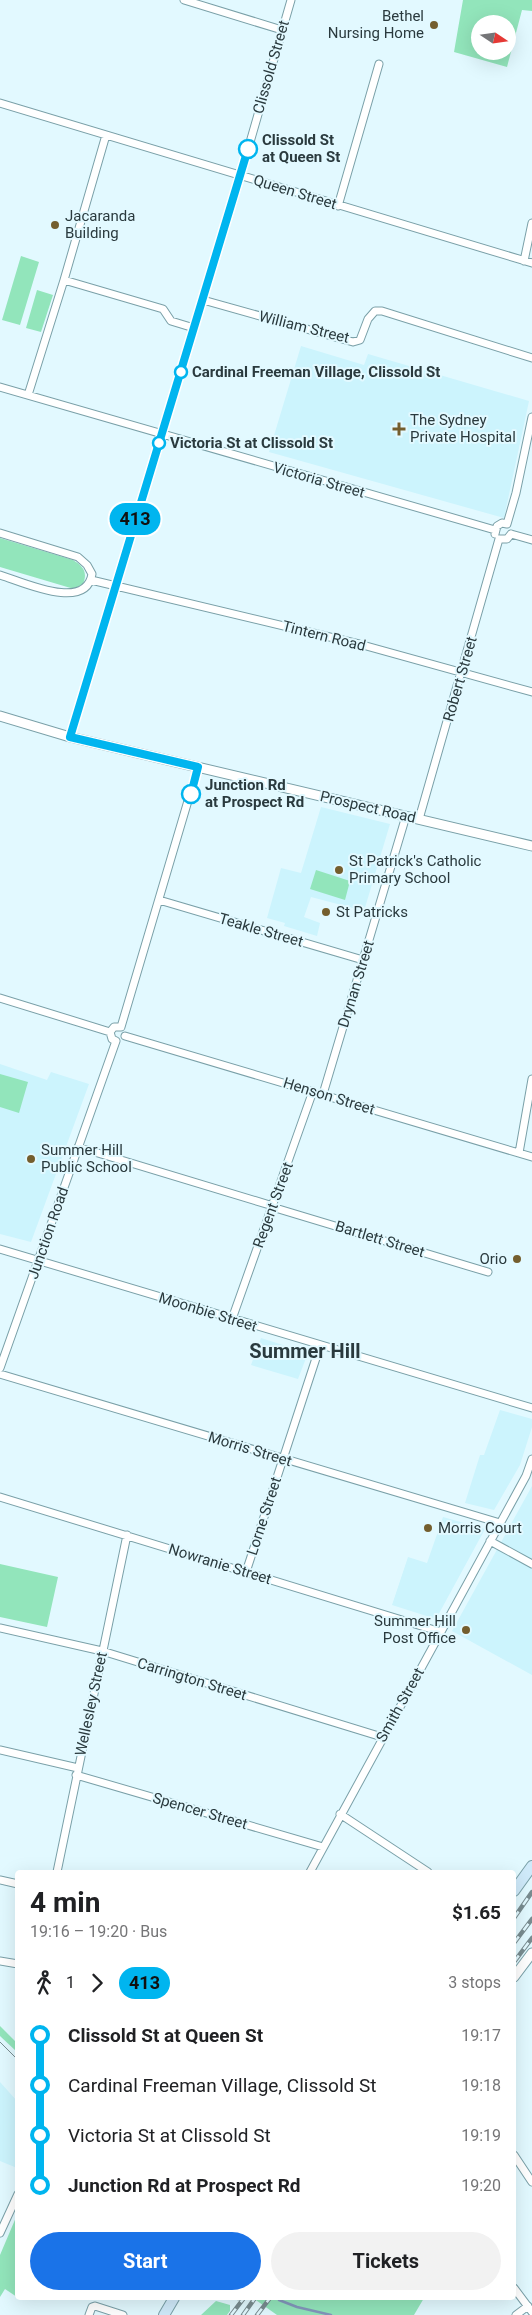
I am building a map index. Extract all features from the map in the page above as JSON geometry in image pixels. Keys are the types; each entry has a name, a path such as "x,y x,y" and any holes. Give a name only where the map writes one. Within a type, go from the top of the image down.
{"main road":[{"path":"516,1888 532,1866"},
{"path":"164,2315 173,2300"}],"street":[{"path":"184,0 282,30"},
{"name":"Clissold Street","path":"70,737 203,300 291,0"},
{"path":"338,206 378,64"},
{"name":"Queen Street","path":"0,104 532,263"},
{"path":"28,395 106,135"},
{"path":"524,261 532,223"},
{"path":"64,280 163,309 171,321 194,328"},
{"name":"William Street","path":"203,300 353,342 360,340 368,319 375,311 382,311 532,358"},
{"name":"Victoria Street","path":"0,387 495,530"},
{"path":"507,524 516,493 532,417"},
{"path":"500,524 507,524 511,528 512,534 507,539 499,539 495,530 500,524"},
{"path":"0,532 78,558 87,565 92,574 88,587 78,593 66,594 0,575"},
{"path":"512,534 532,540"},
{"name":"Robert Street","path":"419,819 499,539"},
{"name":"Tintern Road","path":"91,580 359,644 532,692"},
{"name":"Prospect Road","path":"0,716 70,737 532,846"},
{"path":"121,1027 198,767"},
{"name":"Drynan Street","path":"324,1094 406,816"},
{"name":"Teakle Street","path":"159,900 363,960"},
{"path":"0,998 110,1032"},
{"path":"110,1032 114,1027 121,1027"},
{"path":"110,1032 112,1039 116,1042 120,1041 125,1036 124,1030 121,1027"},
{"name":"Henson Street","path":"125,1036 532,1156"},
{"name":"Junction Road","path":"0,1368 116,1042"},
{"path":"519,1152 532,1079"},
{"name":"Regent Street","path":"232,1319 313,1091"},
{"name":"Bartlett Street","path":"78,1147 488,1272"},
{"name":"Moonbie Street","path":"0,1249 532,1408"},
{"name":"Lorne Street","path":"246,1572 320,1346"},
{"name":"Morris Street","path":"0,1374 500,1523"},
{"name":"Smith Street","path":"311,1870 526,1476 532,1459"},
{"name":"Nowranie Street","path":"0,1497 440,1632"},
{"name":"Wellesley Street","path":"56,1870 127,1535"},
{"path":"490,1541 532,1564"},
{"name":"Carrington Street","path":"0,1628 102,1651 382,1737"},
{"name":"Spencer Street","path":"0,1750 77,1771 323,1848"},
{"path":"340,1814 425,1870"},
{"path":"0,1880 15,1883"},
{"path":"516,1974 532,1953"},
{"path":"0,1960 15,1963"},
{"path":"516,2158 532,2182"},
{"path":"0,2233 15,2200"},
{"path":"516,2291 530,2309 516,2315"},
{"path":"88,2315 95,2306 123,2315"}],"shaded area":[{"name":"The Sydney Private Hospital","path":"301,346 364,365 368,354 529,401 504,518 269,452"},
{"name":"St Patrick's Catholic Primary School","path":"321,807 390,824 364,911 311,897 304,917 320,923 317,936 284,926 285,923 267,918 281,868 301,873"},
{"name":"Summer Hill Public School","path":"0,1064 47,1080 51,1072 89,1084 31,1242 0,1234"},
{"path":"261,1338 308,1353 298,1379 251,1365"},
{"path":"500,1410 532,1419 532,1427 520,1465 494,1510 465,1503 480,1455 484,1455"},
{"path":"532,1486 532,1675 452,1631"},
{"path":"443,1517 485,1529 436,1619 392,1605 408,1557 427,1563"},
{"path":"0,2082 15,2099 15,2167 0,2161"}],"green space":[{"path":"463,0 532,0 532,11 522,10 516,33 516,15 471,15 471,57 454,52"},
{"path":"482,60 509,60 507,67"},
{"path":"21,256 39,262 20,325 2,320"},
{"path":"37,290 53,295 41,332 26,328"},
{"path":"0,538 73,560 84,570 83,584 74,589 0,567"},
{"path":"316,870 350,881 345,900 310,889"},
{"path":"0,1074 28,1082 19,1113 0,1107"},
{"path":"0,1564 58,1577 47,1627 0,1617"},
{"path":"0,2026 15,2041 15,2050 0,2036"},
{"path":"15,2220 15,2296 5,2289 0,2297 0,2255"},
{"path":"256,2300 423,2300 414,2315 277,2315"},
{"path":"216,2301 230,2305 230,2311 227,2315 201,2315"}],"waterway":[{"path":"279,2300 297,2307 331,2315"}],"tram line":[{"path":"0,2042 15,2057"}],"railway":[{"path":"516,1915 532,1892"},
{"path":"516,1940 532,1919"},
{"path":"516,1959 532,1938"},
{"path":"231,2315 242,2300"},
{"path":"243,2315 254,2300"},
{"path":"257,2315 268,2300"}],"bus line":[{"name":"413","path":"191,794 198,767 70,737 248,149"}],"place":[{"name":"Bethel Nursing Home","path":"434,25"},
{"name":"Clissold St at Queen St","path":"248,149"},
{"name":"Jacaranda Building","path":"55,225"},
{"name":"Cardinal Freeman Village, Clissold St","path":"181,372"},
{"name":"The Sydney Private Hospital","path":"399,429"},
{"name":"Victoria St at Clissold St","path":"159,443"},
{"name":"Junction Rd at Prospect Rd","path":"191,794"},
{"name":"St Patrick's Catholic Primary School","path":"339,870"},
{"name":"St Patricks","path":"326,912"},
{"name":"Summer Hill Public School","path":"31,1159"},
{"name":"Orio","path":"517,1259"},
{"name":"Morris Court","path":"428,1528"},
{"name":"Summer Hill Post Office","path":"466,1630"}],"district":[{"name":"Summer Hill","path":"305,1351"}]}
